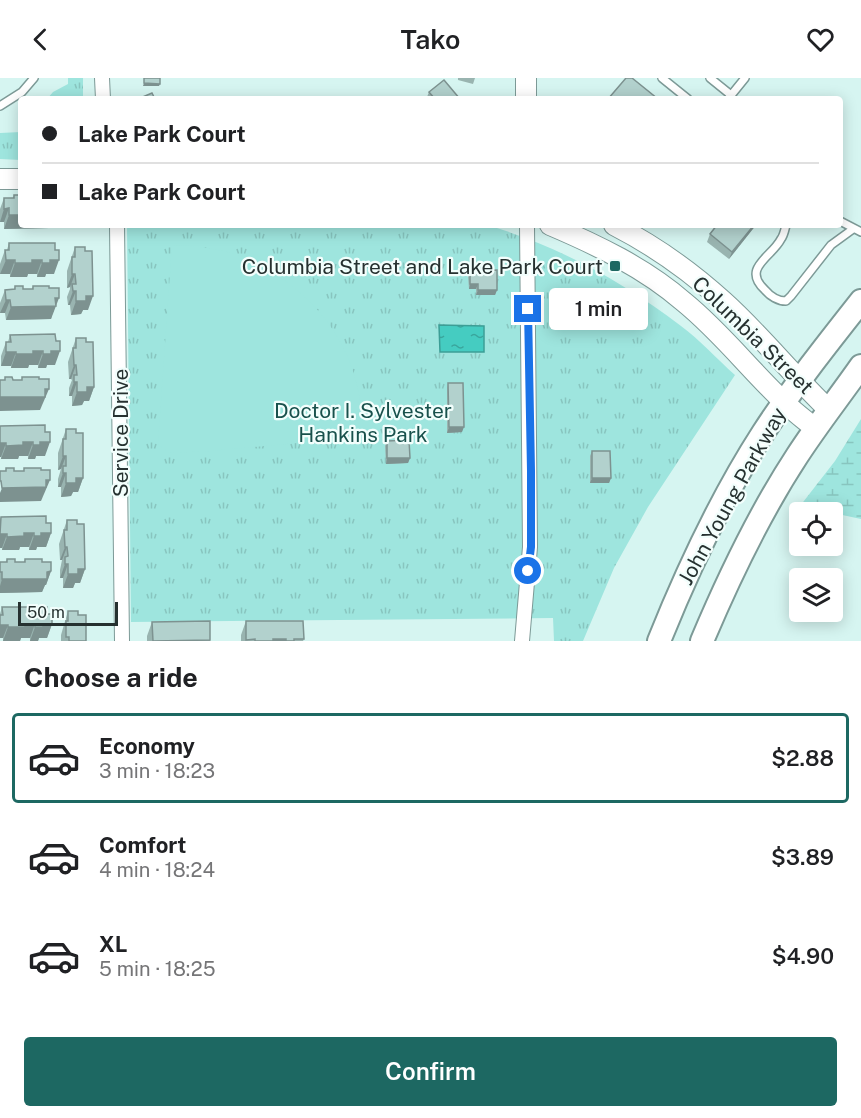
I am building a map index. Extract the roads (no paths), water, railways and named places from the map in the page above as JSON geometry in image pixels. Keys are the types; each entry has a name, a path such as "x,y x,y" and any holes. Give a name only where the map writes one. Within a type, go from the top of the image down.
{"main road":[{"name":"John Young Parkway","path":"658,641 716,516 762,435 799,381 861,300"},
{"name":"John Young Parkway","path":"702,641 748,539 791,465 861,366"}],"street":[{"path":"102,78 103,96"},
{"path":"526,78 526,96"},
{"path":"0,178 18,178"},
{"name":"Service Drive","path":"117,228 122,641"},
{"path":"522,641 531,547 527,228"},
{"name":"Columbia Street","path":"557,228 627,262 683,301 735,350 784,402 816,429"},
{"name":"Columbia Street","path":"624,228 666,256 723,301 829,410"}],"lane":[{"path":"0,106 22,92 34,78"},
{"path":"662,78 684,96"},
{"path":"710,78 728,96"},
{"path":"730,96 745,78"},
{"path":"843,223 861,232"},
{"path":"785,228 781,240 757,267 755,273 764,290 780,301 786,301 791,296 831,245 853,228"}],"water":[{"path":"439,325 484,326 484,352 440,352"}],"place":[{"name":"Columbia Street and Lake Park Court","path":"615,266"}],"park label":[{"name":"Doctor I. Sylvester Hankins Park","path":"363,422"}]}
